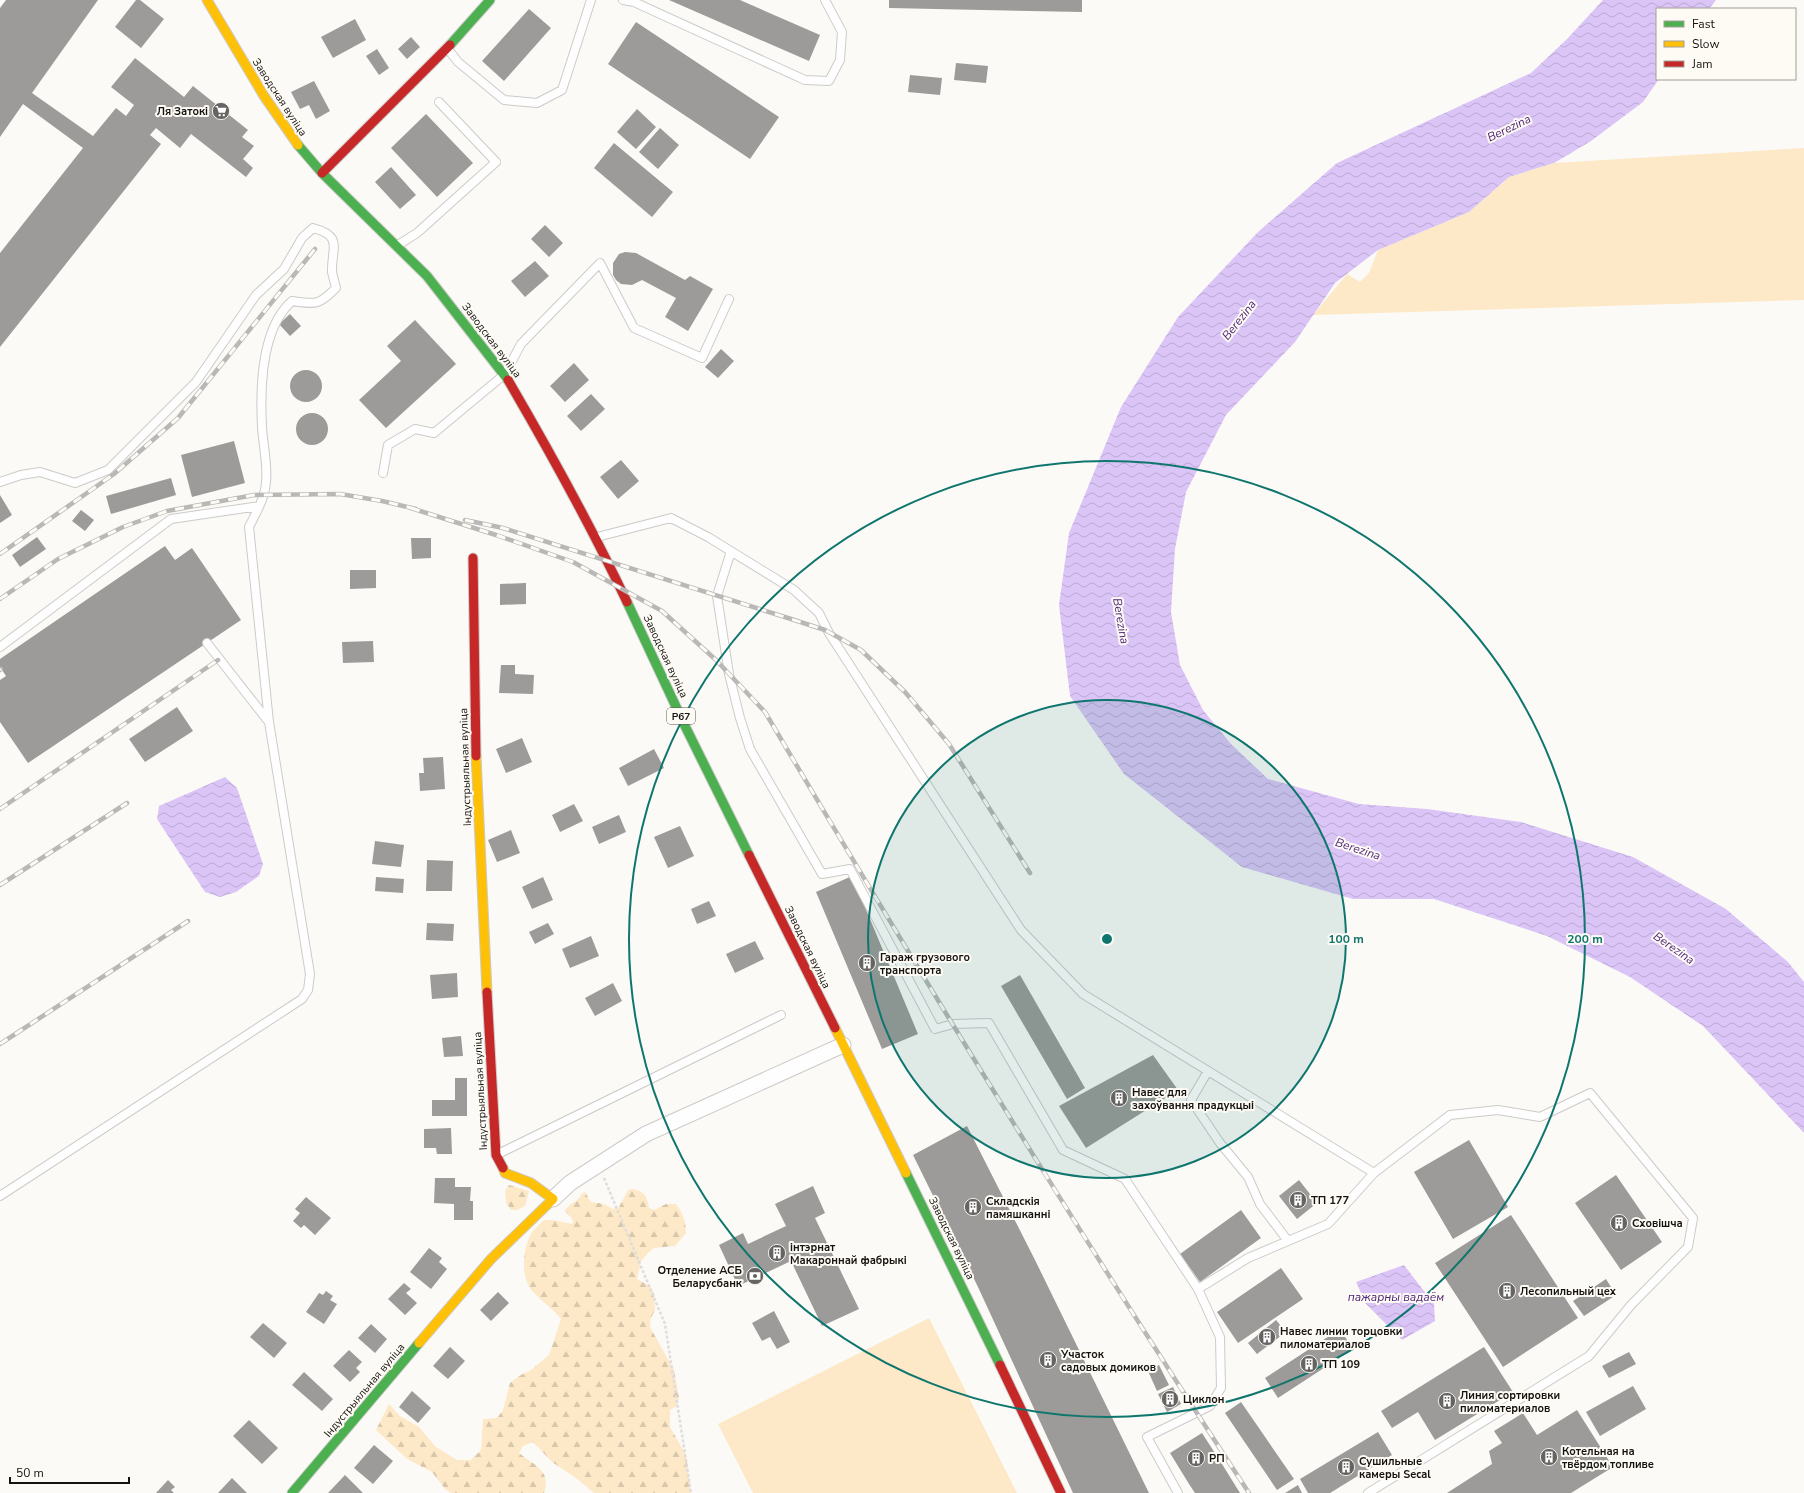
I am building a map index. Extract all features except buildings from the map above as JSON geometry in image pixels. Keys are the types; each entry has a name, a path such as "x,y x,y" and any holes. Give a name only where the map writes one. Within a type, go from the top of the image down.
{"main road":[{"name":"Заводская вуліца","path":"207,0 264,96 297,144 322,172 427,276 505,374 596,537 686,728 970,1301 1061,1493"},
{"path":"322,172 447,48 490,0"},
{"name":"Індустрыяльная вуліца","path":"292,1493 491,1259 552,1199 531,1183 505,1173 496,1155 476,772 473,558"}],"street":[{"path":"552,1199 570,1184 646,1134 843,1045"}],"lane":[{"path":"447,48 458,62 504,100 537,103 562,90 591,0"},
{"path":"623,0 634,2 806,80 829,81 840,60 842,32 825,0"},
{"path":"397,246 417,233 496,162 439,102"},
{"path":"0,482 21,475 40,472 75,483 108,470 196,382 256,295 284,269 302,238 313,228 326,232 334,241 332,273 336,288 324,299 315,304 292,301 286,306 273,328 266,351 262,382 262,426 266,482 259,506 249,527 269,722 310,974 308,990 302,999 0,1196"},
{"path":"383,473 388,445 415,429 434,433 505,374 521,344 600,264 634,328 702,358 729,299"},
{"path":"0,647 171,519 259,506"},
{"path":"596,537 670,518 731,551 794,590 819,613 829,633 1021,930 1083,994 1374,1173"},
{"path":"731,551 717,596 729,674 740,718 750,749 822,874 850,869 936,1029 953,1024 989,1023 1063,1150 1125,1179 1198,1289 1220,1337 1221,1388 1210,1406 1147,1437 1178,1493"},
{"path":"207,643 269,722"},
{"path":"496,1155 781,1015"},
{"path":"1208,1071 1191,1100 1220,1142 1248,1177 1260,1204 1288,1241"},
{"path":"1198,1289 1248,1258 1328,1224 1374,1173 1450,1115 1498,1110 1540,1117 1590,1093 1693,1218 1688,1247 1631,1305 1589,1356 1368,1493"}],"path":[{"path":"599,1165 665,1324 691,1493"}],"green space":[{"path":"1804,148 1804,300 1313,315 1347,274 1360,282 1369,273 1378,250 1469,212 1509,177 1554,163"},
{"path":"509,1185 529,1191 525,1206 517,1210 511,1210 506,1203 505,1191"},
{"path":"633,1189 645,1195 649,1208 654,1210 666,1204 676,1204 684,1218 686,1233 675,1246 654,1248 649,1252 641,1261 637,1279 651,1287 654,1294 655,1310 651,1318 650,1327 674,1370 679,1397 677,1406 670,1410 670,1427 686,1455 691,1493 594,1493 576,1478 552,1462 533,1442 523,1446 519,1453 536,1465 544,1474 546,1485 544,1493 451,1493 445,1489 432,1472 407,1459 376,1430 389,1404 400,1416 419,1427 436,1447 457,1460 471,1460 481,1450 483,1419 497,1418 503,1410 510,1383 519,1376 531,1370 549,1355 561,1319 534,1293 526,1280 524,1256 531,1234 544,1220 553,1220 572,1224 573,1220 565,1211 579,1198 581,1194 585,1192 591,1202 604,1204 613,1209 619,1207 628,1190"},
{"path":"929,1318 1017,1493 753,1493 718,1424"}],"water":[{"name":"Berezina","path":"1603,0 1716,0 1710,8 1656,8 1656,80 1658,80 1643,102 1591,141 1554,163 1509,177 1469,212 1378,250 1335,283 1295,342 1226,415 1186,492 1175,549 1171,612 1180,665 1203,710 1231,744 1268,779 1359,804 1427,809 1521,822 1633,857 1726,909 1788,962 1804,982 1804,1133 1703,1026 1630,977 1547,936 1434,899 1353,899 1242,867 1124,774 1070,696 1059,605 1069,533 1121,407 1178,317 1258,232 1337,163 1531,73 1567,39"},
{"path":"225,777 237,788 263,864 259,876 236,892 220,897 205,892 157,819 159,806"},
{"name":"пажарны вадаём","path":"1404,1265 1434,1304 1435,1321 1402,1340 1366,1304 1356,1282"}],"railway":[{"path":"0,554 114,474 178,418 315,249"},
{"path":"0,599 58,559 123,527 167,511 254,495 340,494 382,501 416,509"},
{"path":"411,508 496,535 573,562 662,611 716,660 765,712 1002,1106 1124,1300 1249,1493"},
{"path":"465,520 503,528 825,630 861,650 905,692 949,744 1030,873"},
{"path":"0,809 218,660"},
{"path":"0,885 127,803"},
{"path":"0,1044 188,921"}],"traffic: fast":[{"path":"450,45 490,0"},
{"path":"298,145 322,173 427,276 508,380"},
{"path":"627,602 686,728 749,855"},
{"path":"906,1173 1000,1365"},
{"path":"292,1493 419,1343"}],"traffic: slow":[{"path":"207,0 264,96 298,145"},
{"path":"476,756 487,992"},
{"path":"835,1028 906,1173"},
{"path":"419,1343 491,1259 553,1199 531,1183 505,1173 503,1168"}],"traffic: jam":[{"path":"322,173 450,45"},
{"path":"508,380 570,490 627,602"},
{"path":"473,558 476,756"},
{"path":"749,855 835,1028"},
{"path":"487,992 496,1155 503,1168"},
{"path":"1000,1365 1061,1493"}],"place":[{"name":"Ля Затокі","path":"221,111"},
{"name":"Гараж грузового транспорта","path":"867,963"},
{"name":"Навес для захоўвання прадукцыі","path":"1119,1098"},
{"name":"ТП 177","path":"1298,1200"},
{"name":"Складскія памяшканні","path":"973,1207"},
{"name":"Сховішча","path":"1619,1223"},
{"name":"інтэрнат Макароннай фабрыкі","path":"777,1253"},
{"name":"Отделение АСБ Беларусбанк","path":"755,1276"},
{"name":"Лесопильный цех","path":"1507,1291"},
{"name":"Навес линии торцовки пиломатериалов","path":"1267,1337"},
{"name":"Участок садовых домиков","path":"1048,1360"},
{"name":"ТП 109","path":"1309,1364"},
{"name":"Циклон","path":"1170,1399"},
{"name":"Линия сортировки пиломатериалов","path":"1447,1401"},
{"name":"Котельная на твёрдом топливе","path":"1549,1457"},
{"name":"РП","path":"1196,1458"},
{"name":"Сушильные камеры Secal","path":"1346,1467"}]}
